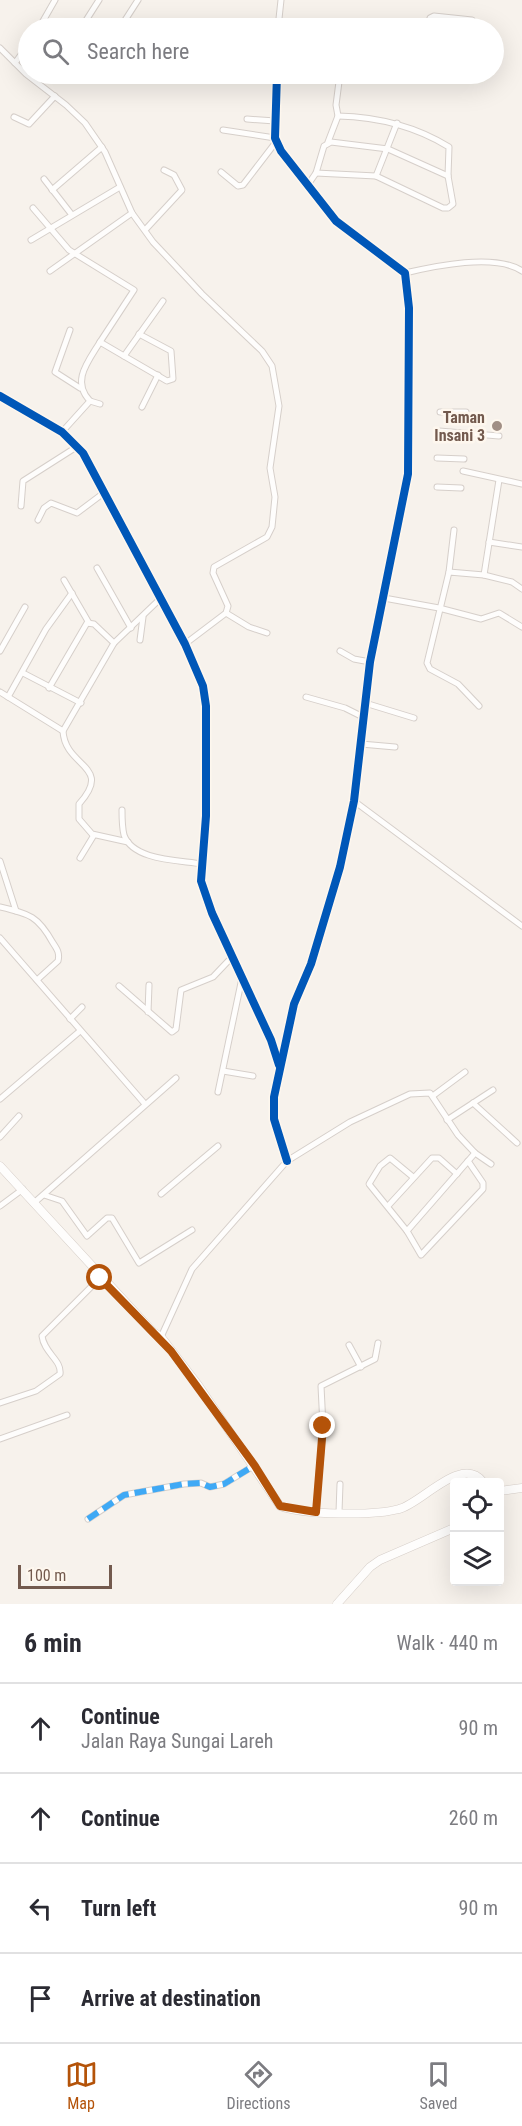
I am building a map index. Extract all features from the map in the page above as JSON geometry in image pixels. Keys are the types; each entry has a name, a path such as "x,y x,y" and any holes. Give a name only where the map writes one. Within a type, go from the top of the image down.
{"street":[{"path":"45,18 55,0"},
{"path":"88,18 99,0"},
{"path":"126,18 138,0"},
{"path":"279,18 281,0"},
{"path":"430,18 434,16 453,18"},
{"path":"0,48 18,65"},
{"path":"15,63 18,59"},
{"path":"40,84 85,123 102,147 132,213 202,294 262,351 276,380 279,406 270,468 276,513 267,537 214,567 213,573 228,606 226,613 185,644"},
{"path":"277,84 276,140 307,186 336,221 405,273 409,308 408,474 370,662 354,801 327,918 294,1004 280,1068 273,1108 287,1161"},
{"path":"307,186 316,173 324,146 328,142 338,116 336,105 339,84"},
{"path":"14,117 29,124 55,96"},
{"path":"316,173 376,176 443,208 448,208 453,204 448,176 449,147 397,123 364,116 338,116"},
{"path":"247,119 275,121"},
{"path":"376,176 397,123"},
{"path":"223,130 276,140"},
{"path":"221,172 238,186 243,185 276,140"},
{"path":"328,142 388,149 448,176"},
{"path":"52,190 102,147"},
{"path":"145,230 182,190 174,175 164,170"},
{"path":"44,179 72,215"},
{"path":"31,240 120,187"},
{"path":"33,208 74,254 134,290 86,367 80,388"},
{"path":"50,272 132,213"},
{"path":"405,273 460,262 519,269 522,262"},
{"path":"124,356 163,301"},
{"path":"70,330 55,372 80,388 90,401 100,404"},
{"path":"100,342 167,381 173,379 171,351 139,334"},
{"path":"142,407 158,375"},
{"path":"0,396 62,432 78,446 105,492 185,644 203,686 206,706 206,816 201,881 208,902 271,1040 280,1068"},
{"path":"62,432 90,401"},
{"path":"440,412 466,412"},
{"path":"439,431 499,436"},
{"path":"21,506 23,481 78,446"},
{"path":"437,459 464,459"},
{"path":"463,471 522,484"},
{"path":"484,575 499,480"},
{"path":"437,487 461,488"},
{"path":"38,520 50,504 78,513 105,492"},
{"path":"454,530 449,572 439,608 428,667 458,684 480,706"},
{"path":"489,542 522,547"},
{"path":"97,568 131,628"},
{"path":"449,572 484,575 512,582 522,589"},
{"path":"64,580 89,623 114,643"},
{"path":"8,697 46,629 72,593"},
{"path":"63,731 114,643 161,598"},
{"path":"384,598 439,608 481,619 499,613 522,627"},
{"path":"0,651 25,607"},
{"path":"226,613 249,627 267,633"},
{"path":"140,640 144,615"},
{"path":"49,687 86,624 89,623"},
{"path":"340,651 370,662"},
{"path":"23,673 81,703"},
{"path":"0,692 63,731 70,752 90,771 93,780 91,791 79,804 78,813 88,831 94,835 128,842 148,855 202,864"},
{"path":"306,697 345,708 363,717"},
{"path":"365,703 414,718"},
{"path":"361,744 395,747"},
{"path":"354,801 522,926"},
{"path":"122,810 123,829 128,842"},
{"path":"80,858 94,835"},
{"path":"0,861 16,911"},
{"path":"0,907 27,913 42,923 59,952 58,961 36,980"},
{"path":"0,938 145,1104"},
{"path":"119,986 170,1031 174,1031 179,1016 181,990 213,977 233,956"},
{"path":"218,1092 243,976"},
{"path":"148,1012 150,985"},
{"path":"70,1019 82,1007"},
{"path":"0,1099 80,1031"},
{"path":"223,1071 253,1076"},
{"path":"161,1337 192,1269 287,1161 350,1122 400,1098 417,1093 434,1095 465,1072"},
{"path":"35,1202 176,1078"},
{"path":"447,1120 493,1090"},
{"path":"434,1095 447,1120 475,1153 490,1164"},
{"path":"473,1103 517,1143"},
{"path":"0,1137 19,1116"},
{"path":"161,1194 218,1146"},
{"path":"407,1231 475,1153"},
{"path":"388,1206 434,1157 439,1158 457,1174"},
{"path":"413,1177 394,1160 386,1160 369,1184 407,1231 418,1253 424,1255 481,1194 483,1183 468,1161"},
{"path":"0,1166 35,1202 100,1278 153,1332 161,1337 255,1466 280,1506 316,1512 399,1509 450,1478"},
{"path":"0,1206 23,1190"},
{"path":"44,1195 55,1197 62,1202 87,1236 107,1218 112,1218 139,1263 192,1230"},
{"path":"0,1403 36,1391 60,1374 59,1365 46,1351 42,1336 100,1278"},
{"path":"316,1512 323,1426 321,1386 377,1358 378,1343"},
{"path":"349,1345 361,1367"},
{"path":"0,1439 68,1415"},
{"path":"88,1519 124,1495 184,1484 201,1483 210,1486 224,1484 255,1466"},
{"path":"451,1478 458,1475 474,1475 478,1478"},
{"path":"339,1512 340,1484"},
{"path":"504,1490 522,1488"},
{"path":"337,1604 370,1567 380,1560 450,1530"}],"marked path":[{"path":"88,1519 124,1495 184,1484 201,1483 210,1487 224,1484 255,1465"}],"cycle path":[{"path":"277,84 275,138 281,151 336,221 405,273 409,308 408,474 370,662 354,801 340,867 311,964 294,1004 274,1097 274,1119 287,1161"},
{"path":"0,396 62,432 83,453 185,644 203,686 206,706 206,816 201,881 212,913 271,1040 279,1065"}],"place":[{"name":"Taman Insani 3","path":"497,426"}],"route":[{"path":"100,1278 153,1332 161,1337 198,1385 280,1506 316,1512 323,1426"}]}
